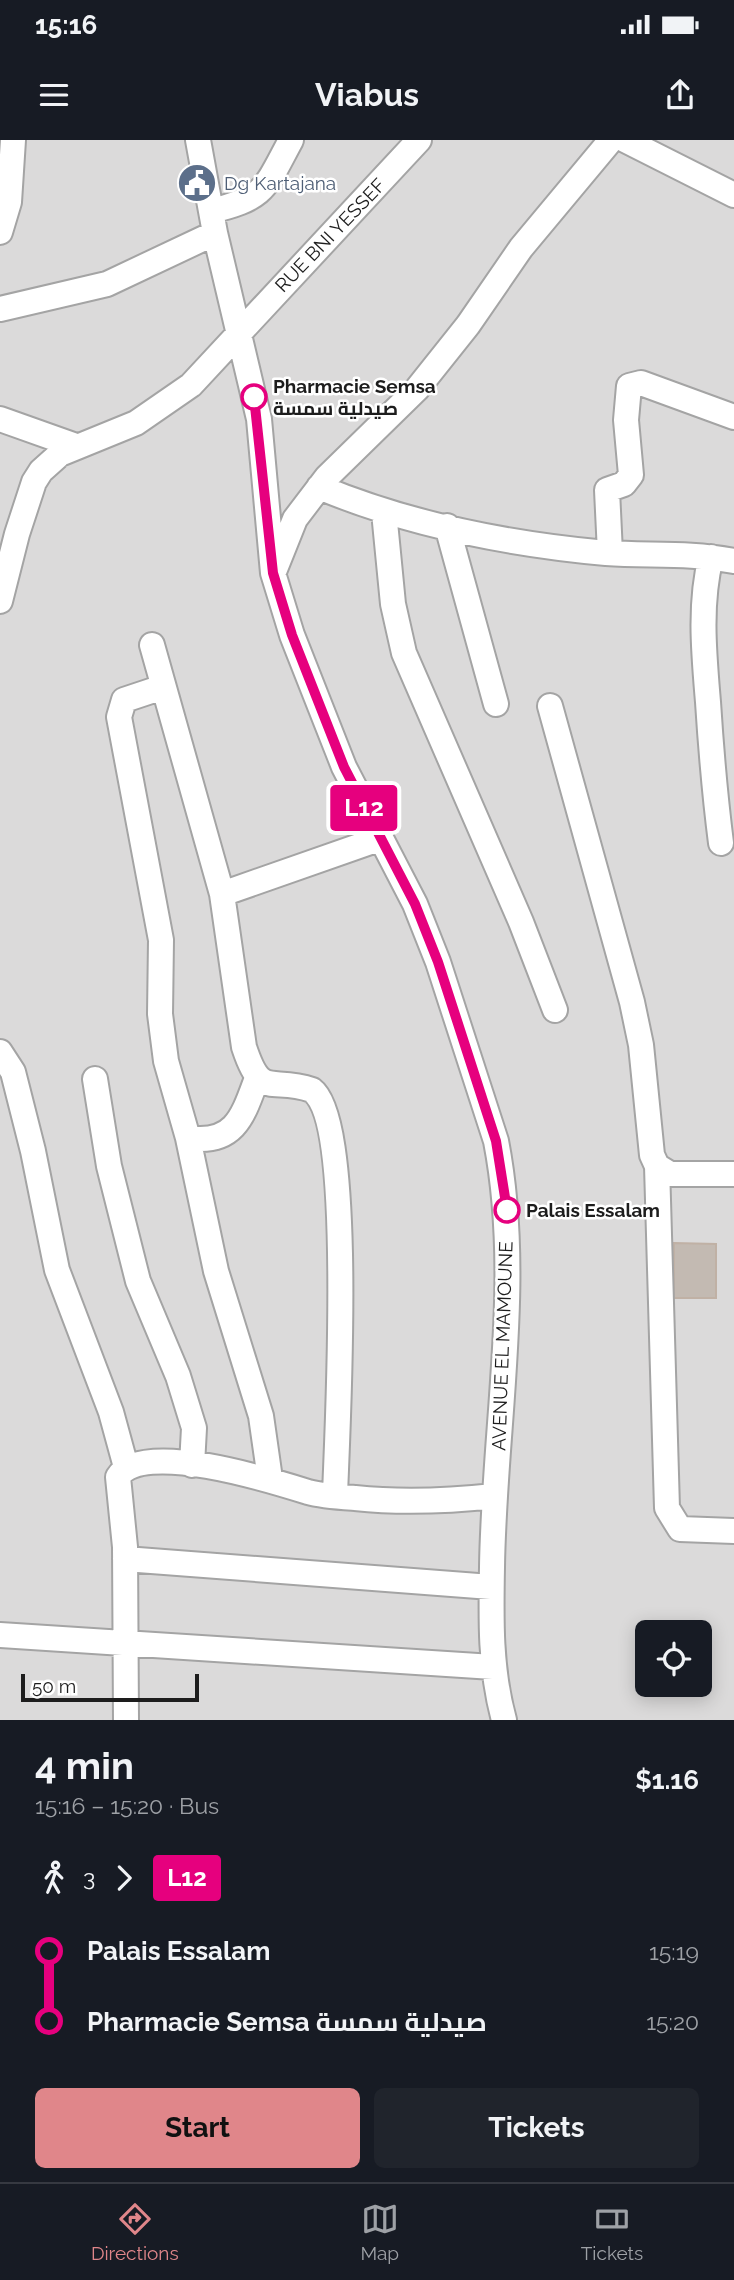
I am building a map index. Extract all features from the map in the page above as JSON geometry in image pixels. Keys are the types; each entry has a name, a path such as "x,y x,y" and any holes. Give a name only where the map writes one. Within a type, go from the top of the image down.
{"street":[{"path":"1,224 12,181 13,140"},
{"name":"AVENUE EL MAMOUNE","path":"198,140 213,222 259,419 273,573 292,635 344,767 415,904 438,962 496,1141 502,1170 507,1210 507,1254 503,1392 494,1496 491,1587 493,1667 504,1720"},
{"path":"0,309 107,284 256,196 273,175 291,140"},
{"name":"RUE BNI YESSEF","path":"0,592 34,482 49,463 76,446 114,433 156,411 191,385 240,329 419,140"},
{"path":"273,573 295,519 319,486 417,389 468,325 521,248 611,140"},
{"path":"625,140 734,195"},
{"path":"610,553 607,490 624,484 631,475 626,420 629,386 641,383 734,417"},
{"path":"0,419 76,446"},
{"path":"319,486 384,512 507,541 610,553 687,553 723,559 704,597 714,789 721,843"},
{"path":"384,512 393,604 404,653 521,922 555,1010"},
{"path":"447,526 496,704"},
{"path":"152,645 222,894 244,1047 257,1078 271,1085 306,1088 317,1093 330,1144 342,1248 335,1495"},
{"path":"163,687 124,700 119,717 161,940 162,1036 188,1138 216,1271 261,1416 270,1479"},
{"path":"550,706 632,1002 641,1045 651,1147 657,1166 667,1508 680,1529 734,1531"},
{"path":"222,894 379,839"},
{"path":"0,1052 13,1072 33,1151 57,1270 111,1412 126,1467"},
{"path":"188,1138 209,1141 224,1136 241,1115 257,1078"},
{"path":"95,1079 109,1166 127,1242 145,1300 178,1376 194,1428 192,1465"},
{"path":"657,1166 670,1174 734,1174"},
{"path":"126,1720 125,1559 118,1477 126,1467 145,1461 233,1470 308,1492 407,1502 494,1496"},
{"path":"125,1559 491,1587"},
{"path":"0,1635 493,1667"}],"shaded area":[{"path":"0,140 734,140 734,1720 0,1720"}],"building":[{"path":"674,1243 716,1244 716,1298 674,1298"}],"bus line":[{"name":"L12","path":"254,397 259,419 273,573 292,635 344,767 415,904 438,962 496,1141 507,1210"}],"place":[{"name":"Dg Kartajana","path":"197,183"},
{"name":"Pharmacie Semsa صيدلية سمسة","path":"254,397"},
{"name":"Palais Essalam","path":"507,1210"}]}
